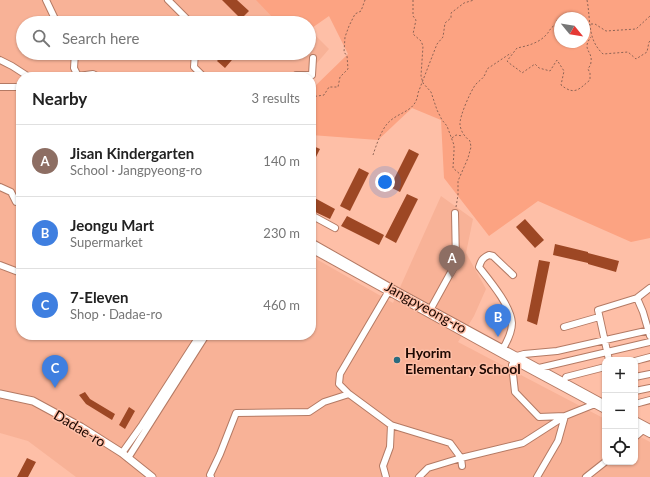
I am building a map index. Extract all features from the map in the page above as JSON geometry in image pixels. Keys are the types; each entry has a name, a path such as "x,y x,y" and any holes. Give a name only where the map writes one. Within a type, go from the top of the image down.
{"main road":[{"name":"Dadae-ro","path":"0,394 33,401 81,427 125,456 152,477"}],"street":[{"path":"46,0 54,16"},
{"path":"168,0 184,16"},
{"path":"0,60 22,72"},
{"path":"75,60 74,68 76,72"},
{"path":"194,60 194,67 199,72"},
{"path":"312,72 313,60"},
{"path":"0,87 16,87"},
{"path":"0,187 11,192 16,202"},
{"path":"429,311 456,263 454,213"},
{"path":"316,218 335,228"},
{"name":"Jangpyeong-ro","path":"316,245 389,289"},
{"name":"Jangpyeong-ro","path":"316,251 502,351 602,408"},
{"path":"502,351 511,330 512,322 505,303 479,267 483,257 488,255 493,256 513,275"},
{"path":"0,265 16,271"},
{"path":"608,357 598,310 636,298 650,288"},
{"path":"389,289 340,374 339,384 349,394 391,425 450,443 461,458 462,466"},
{"path":"565,416 539,417 515,392 512,365 515,359 524,354 557,351 604,340 649,332 643,312 636,298"},
{"path":"564,327 599,317"},
{"path":"125,456 142,425 197,340"},
{"path":"125,456 203,340"},
{"path":"539,368 650,342"},
{"path":"638,360 650,357"},
{"name":"Jangpyeong-ro","path":"515,359 539,368 602,402"},
{"path":"564,382 566,377 602,368"},
{"path":"638,376 650,374"},
{"path":"638,390 650,388"},
{"path":"212,477 210,475 236,413 309,412 324,402 349,394"},
{"path":"638,403 650,400"},
{"path":"419,477 428,468 523,442 565,416 594,404"},
{"path":"537,477 558,441 565,416"},
{"path":"386,477 383,466 390,447 391,425"},
{"path":"638,435 646,428 650,434"},
{"path":"586,477 602,464"}],"path":[{"path":"316,96 324,95 329,87 338,87 340,77 348,69 348,56 344,52 345,37 355,14 361,11 365,0"},
{"path":"413,0 413,16 416,20 413,34 421,41 423,46 421,76 423,83 431,92 442,120 447,126 454,152 453,168 461,175"},
{"path":"373,155 383,129 388,123 413,107 417,101 418,93 437,44 443,37 445,23 451,18 451,13 464,2 474,0"},
{"path":"587,0 588,12"},
{"path":"650,16 636,29 606,31 595,24 590,24 591,37 595,46 603,54 628,52 636,59 647,52 650,41"},
{"path":"463,136 460,125 469,95 476,84 485,77 487,69 517,48 530,45 539,40 547,34 551,27 554,26"},
{"path":"514,51 507,61 522,73 535,64 539,68 550,71 557,60 564,71 561,85 567,90 580,89 590,80 590,73 588,69 591,62 587,42 591,37"},
{"path":"451,138 456,134 463,136 470,141 471,147 458,181 458,195 454,213"}],"shaded area":[{"path":"0,0 279,0 296,16 16,16 16,60 316,60 316,36 329,49 309,72 16,72 16,340 316,340 316,259 393,303 441,196 473,219 466,253 486,289 474,316 458,342 602,417 602,465 638,465 638,436 650,442 650,477 76,477 28,441 0,433"},
{"path":"256,0 650,0 650,238 631,242 538,201 489,236 444,178 441,120 412,108 378,140 316,135 316,85 348,54 329,16 316,25 316,16 271,16"}],"building":[{"path":"222,0 237,0 249,11 244,16 238,16"},
{"path":"218,60 232,60 225,68 217,61"},
{"path":"316,147 320,149 316,157"},
{"path":"409,149 419,154 400,192 390,187"},
{"path":"359,168 369,173 350,211 340,206"},
{"path":"407,194 418,199 396,243 385,237"},
{"path":"316,199 335,209 330,219 316,212"},
{"path":"347,216 384,235 379,245 341,226"},
{"path":"525,219 544,240 535,248 516,227"},
{"path":"555,244 619,261 616,272 588,263 553,255"},
{"path":"539,260 550,262 537,325 527,321"},
{"path":"85,392 90,399 115,414 112,420 86,404 79,395"},
{"path":"129,407 135,411 125,429 119,425"},
{"path":"27,458 36,462 28,477 17,477"}],"place":[{"name":"Jisan Kindergarten","path":"452,278"},
{"name":"Jeongu Mart","path":"498,337"},
{"name":"Hyorim Elementary School","path":"397,360"},
{"name":"7-Eleven","path":"55,388"}]}
